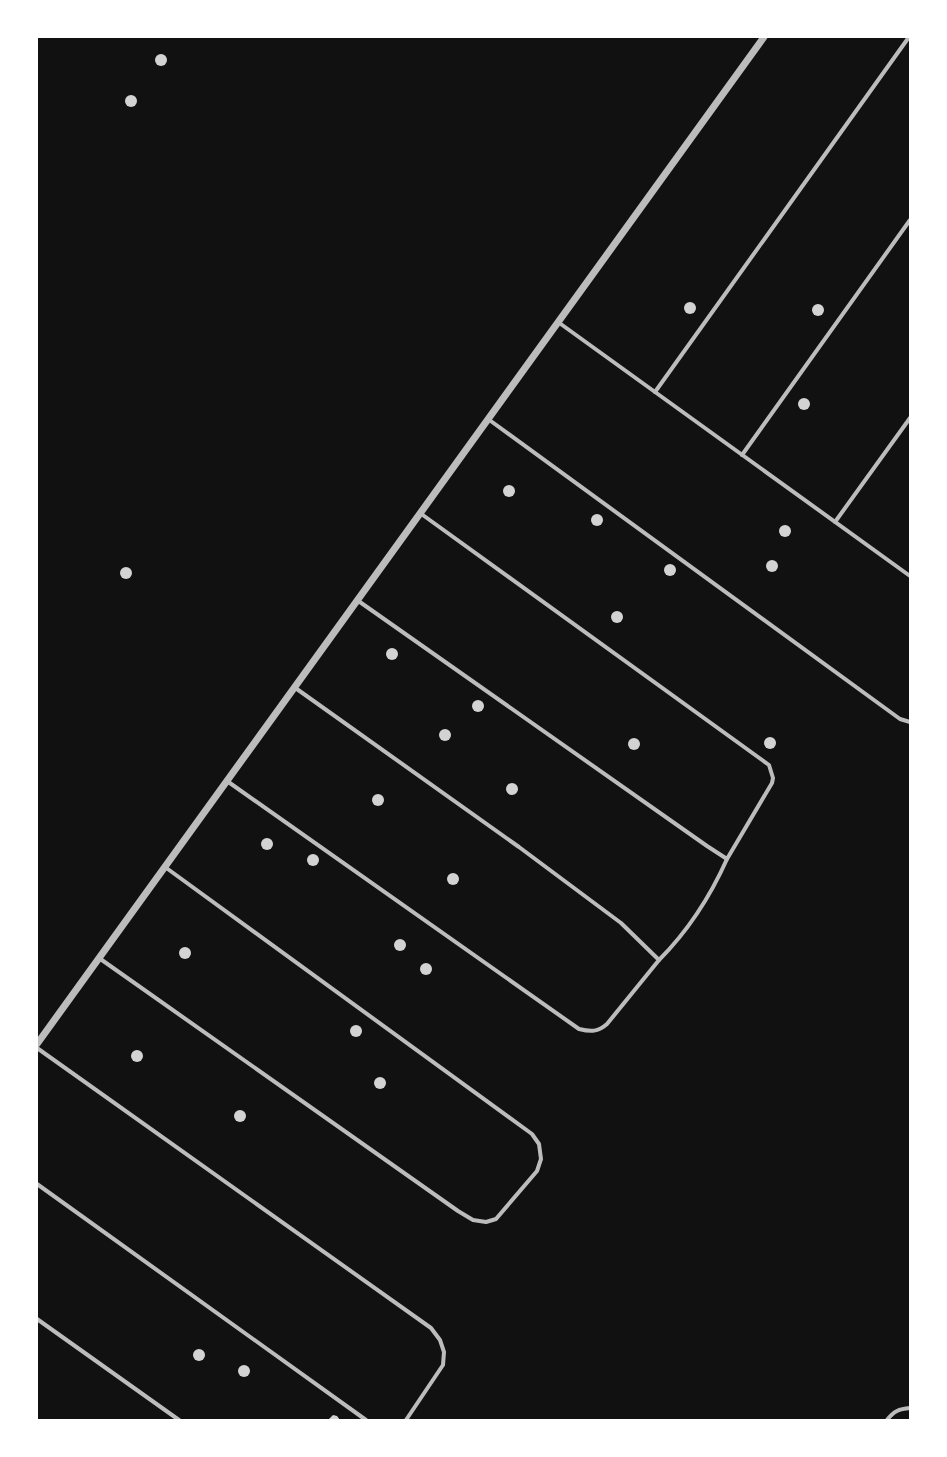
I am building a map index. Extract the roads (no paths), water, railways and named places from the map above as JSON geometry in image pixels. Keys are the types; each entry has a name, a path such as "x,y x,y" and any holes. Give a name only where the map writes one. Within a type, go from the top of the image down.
{"street":[{"path":"37,1044 764,37"},
{"path":"655,392 909,37"},
{"path":"742,455 910,220"},
{"path":"558,322 910,576"},
{"path":"835,522 910,418"},
{"path":"488,419 900,719 910,722"},
{"path":"227,781 579,1029 591,1032 601,1029 695,918 709,897 727,859 772,783 773,778 769,764 420,513"},
{"path":"357,600 727,859"},
{"path":"294,687 519,847 621,923 659,960"},
{"path":"99,958 452,1207 473,1220 486,1222 496,1219 537,1171 541,1159 539,1144 532,1134 165,867"},
{"path":"37,1048 431,1328 440,1340 444,1352 443,1365 406,1420"},
{"path":"37,1184 366,1420"},
{"path":"37,1319 179,1420"},
{"path":"887,1420 893,1412 910,1408"}]}
